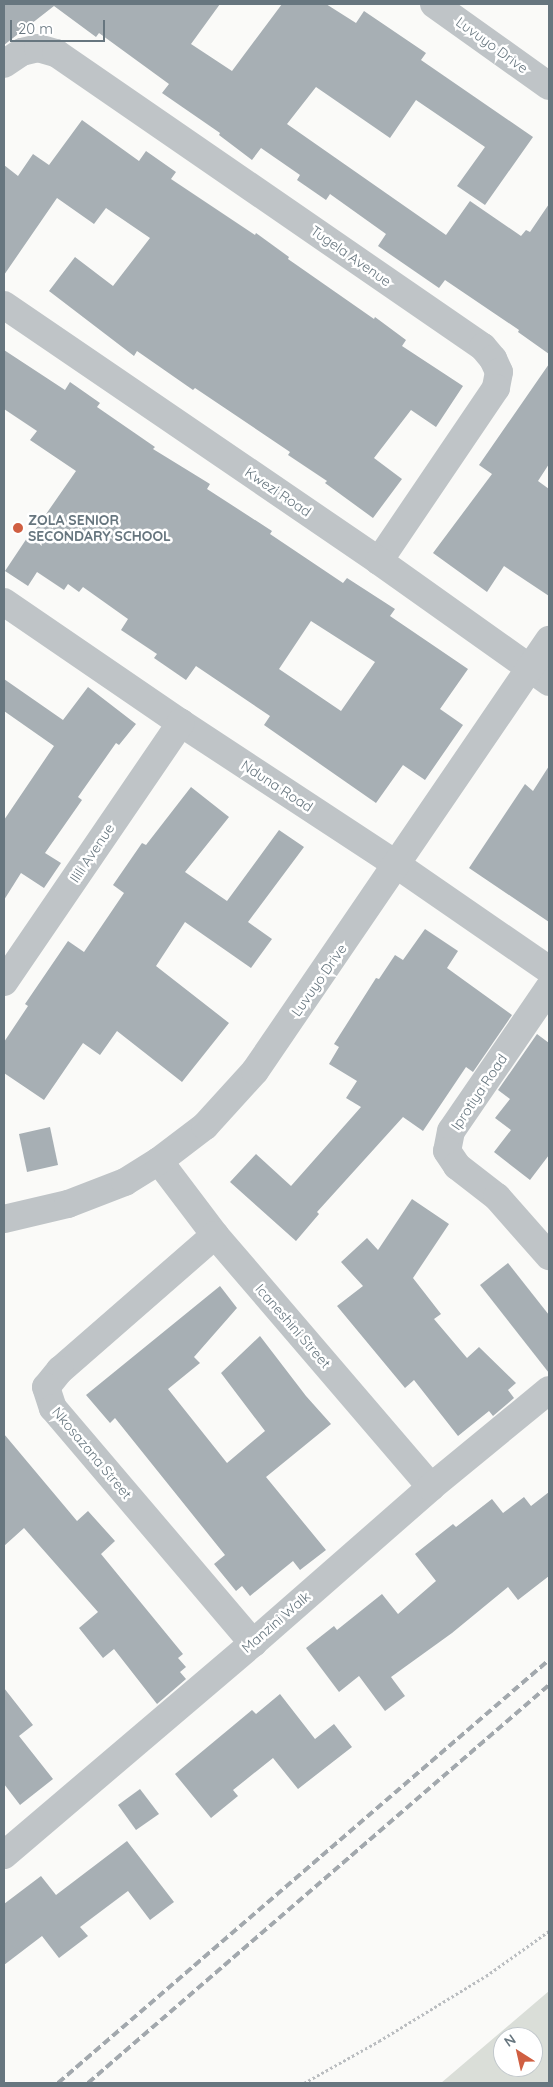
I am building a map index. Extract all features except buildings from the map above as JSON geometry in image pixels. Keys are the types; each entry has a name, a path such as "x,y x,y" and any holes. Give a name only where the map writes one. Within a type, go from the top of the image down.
{"street":[{"name":"Luvuyo Drive","path":"434,4 549,86"},
{"name":"Tugela Avenue","path":"4,64 22,52 38,48 56,53 483,347 493,359 499,372 496,388 379,561"},
{"name":"Kwezi Road","path":"4,305 379,561 539,675"},
{"name":"Nduna Road","path":"4,602 181,723 398,865 549,970"},
{"name":"Luvuyo Drive","path":"4,1218 68,1204 125,1182 159,1161 205,1126 255,1071 398,865 539,675 549,640"},
{"name":"Ilili Avenue","path":"4,982 181,723"},
{"name":"Iprotiya Road","path":"549,988 451,1131 447,1151 457,1166 497,1197 549,1256"},
{"name":"Icaneshini Street","path":"159,1161 215,1235 431,1486"},
{"name":"Nkosazana Street","path":"215,1235 60,1370 46,1387 53,1408 253,1643"},
{"name":"Manzini Walk","path":"4,1855 253,1643 431,1486 549,1390"}],"path":[{"path":"304,2083 379,2041 478,1981 549,1931"}],"shaded area":[{"path":"549,1991 549,2083 441,2083 493,2039 493,2077 543,2077 543,2027 507,2027"}],"railway":[{"path":"58,2083 549,1660"},
{"path":"88,2083 549,1685"}],"place":[{"name":"ZOLA SENIOR SECONDARY SCHOOL","path":"18,528"}]}
